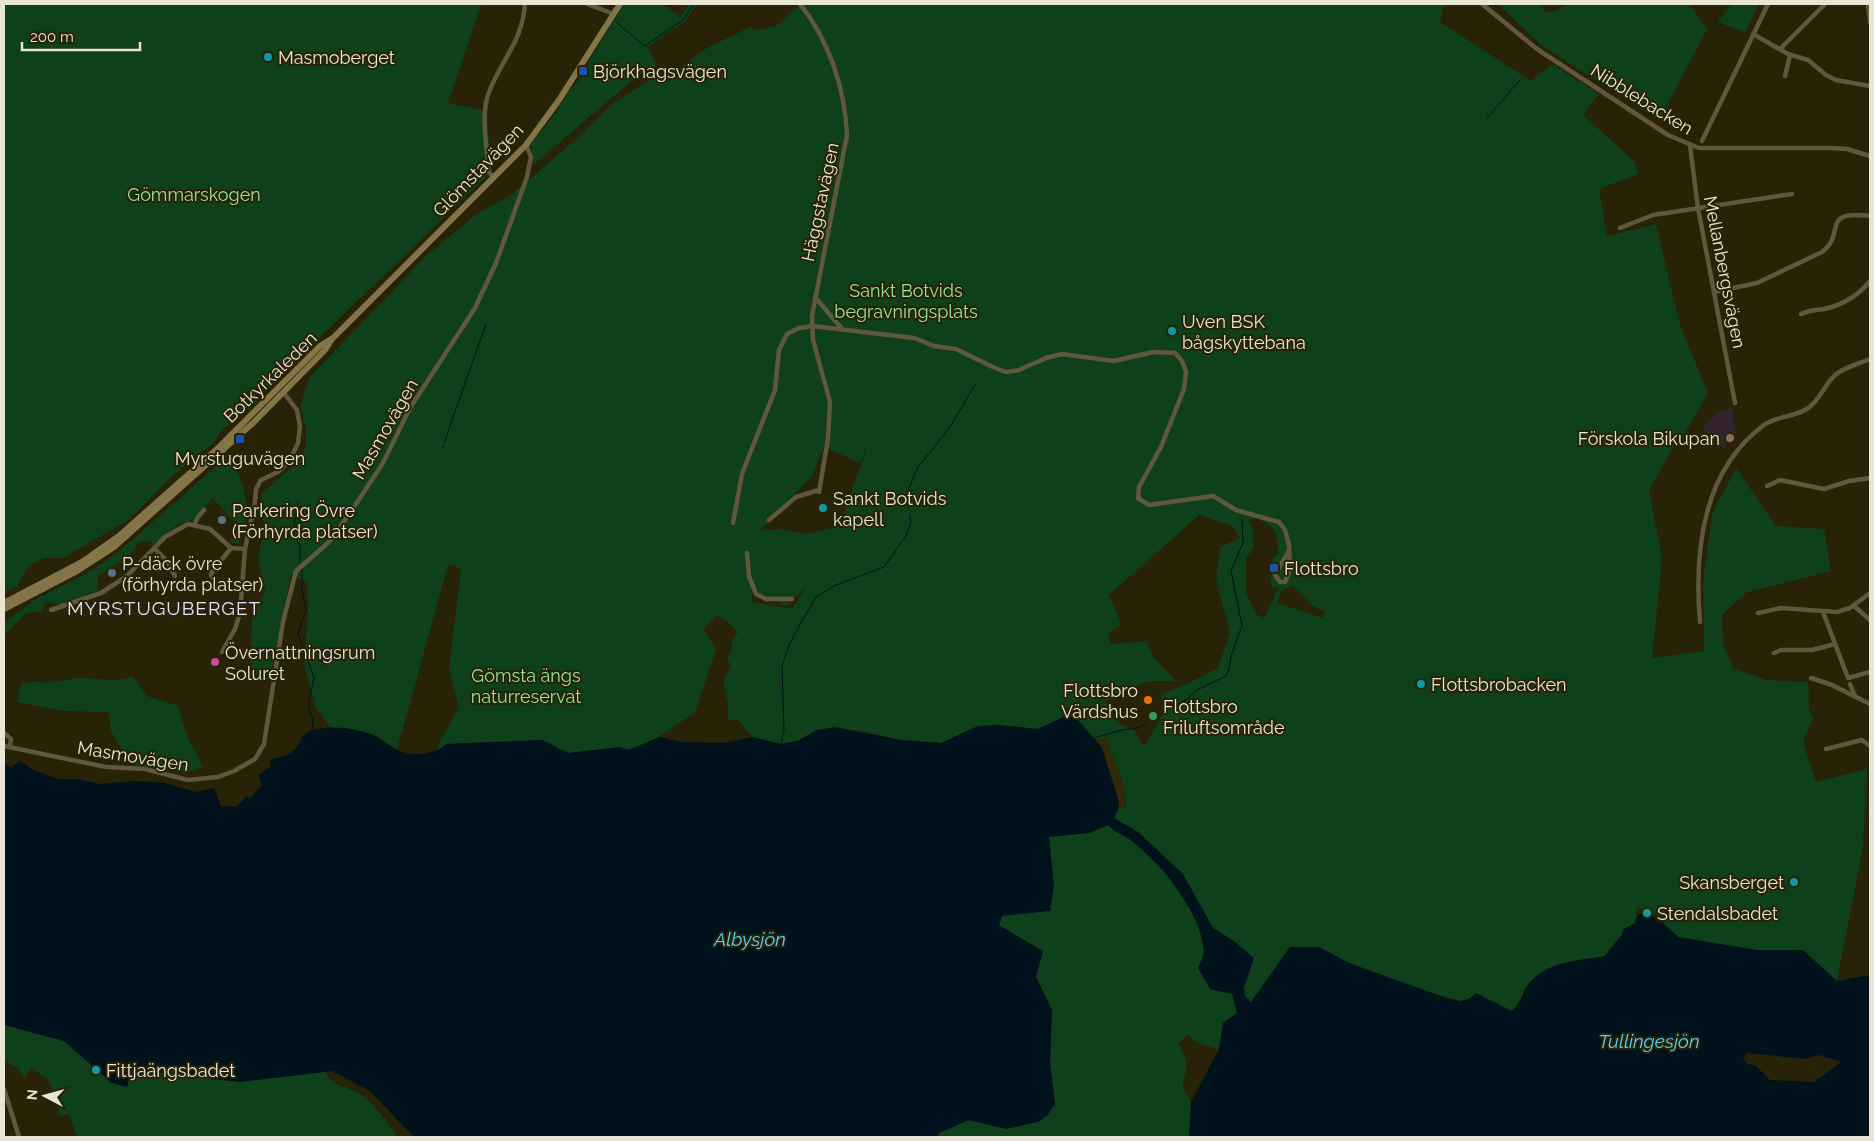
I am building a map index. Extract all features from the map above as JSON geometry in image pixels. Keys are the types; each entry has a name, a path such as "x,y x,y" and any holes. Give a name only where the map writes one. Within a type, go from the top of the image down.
{"main road":[{"name":"Glömstavägen","path":"333,338 526,145 559,100 620,4"},
{"name":"Botkyrkaleden","path":"4,603 82,562 112,541 217,449 304,362 333,338"},
{"name":"Botkyrkaleden","path":"4,609 76,572 114,547 198,474 284,393 325,350 333,338"},
{"path":"271,395 278,392 284,393 282,388 284,384 304,362"}],"street":[{"path":"493,178 489,172 485,118 486,105 490,92 522,29 525,4"},
{"path":"588,4 614,14"},
{"name":"Häggstavägen","path":"769,520 796,497 819,491 828,439 830,402 813,340 812,326 815,297 848,136 844,109 828,50 817,26 800,4"},
{"name":"Nibblebacken","path":"1482,4 1536,49 1668,134 1690,146 1725,149 1831,148 1847,149 1870,156"},
{"path":"1702,141 1768,4"},
{"path":"1780,49 1825,4"},
{"path":"1868,4 1870,22"},
{"path":"1753,34 1790,55 1808,60 1826,75 1836,80 1870,86"},
{"path":"1785,76 1790,55"},
{"name":"Masmovägen","path":"4,746 106,767 145,769 188,780 224,775 250,762 260,754 264,742 283,622 296,571 329,542 350,513 383,463 410,408 472,313 496,263 526,177 531,157 526,145"},
{"name":"Mellanbergsvägen","path":"1690,146 1698,208 1736,403"},
{"path":"1620,228 1653,215 1792,194"},
{"path":"1714,292 1757,283 1822,252 1830,243 1834,226 1843,216 1852,214 1870,216"},
{"path":"1801,314 1809,310 1824,309 1848,300 1862,291 1870,281"},
{"path":"815,297 842,329"},
{"path":"733,523 742,474 775,390 779,350 787,334 799,328 812,326 914,338 934,346 956,349 1006,372 1019,370 1046,358 1062,354 1114,361 1153,352 1175,354 1182,361 1186,372 1184,389 1161,447 1139,487 1137,494 1141,502 1149,505 1192,501 1213,496 1236,510 1279,522 1285,530 1288,552 1288,577 1285,582 1280,582 1276,579 1275,575 1288,552"},
{"path":"1700,622 1698,589 1702,540 1710,502 1725,467 1763,426 1774,420 1808,409 1817,401 1834,376 1870,359"},
{"path":"222,652 240,613 245,550 256,489 260,480 278,472 290,460 298,443 300,426 297,410 284,393"},
{"path":"1767,486 1780,480 1824,489 1849,480 1870,478"},
{"path":"194,525 204,510"},
{"path":"51,610 101,592 128,576 165,537 188,524 210,529 231,548 245,550"},
{"path":"218,589 211,576 212,572 231,548"},
{"path":"155,549 168,562 175,576"},
{"path":"747,553 749,576 756,594 766,600 792,599"},
{"path":"1758,613 1781,608 1837,612 1854,606 1870,593"},
{"path":"1854,606 1870,620"},
{"path":"1823,612 1848,678 1870,672"},
{"path":"1774,653 1781,650 1812,650 1835,644"},
{"path":"1811,678 1832,685 1870,704"},
{"path":"1850,684 1855,696"},
{"path":"4,733 11,739 10,747"},
{"path":"1826,749 1862,740 1870,746"},
{"path":"4,1089 19,1137"}],"shaded area":[{"path":"1732,408 1736,435 1730,438 1725,449 1702,430 1714,414"}],"green space":[{"name":"Gömmarskogen","path":"4,4 481,4 448,103 487,111 491,172 262,393 256,404 222,429 214,443 182,467 128,520 63,558 44,558 29,566 17,586 4,593"},
{"path":"624,4 662,4 680,17 689,4 697,4 684,22 647,47 657,65 635,78 533,165 531,144 557,111 569,91 583,75 589,61"},
{"path":"801,4 1444,4 1440,22 1531,81 1552,64 1599,94 1583,115 1635,162 1638,174 1599,189 1607,236 1656,224 1680,325 1708,393 1690,425 1672,449 1649,490 1662,558 1652,658 1704,651 1703,582 1712,514 1736,468 1776,526 1824,529 1831,571 1747,592 1722,615 1723,644 1733,668 1766,680 1808,682 1809,705 1813,719 1803,741 1816,782 1867,769 1863,847 1837,981 1803,950 1756,950 1678,937 1661,921 1658,915 1637,907 1635,923 1624,929 1605,956 1566,962 1547,969 1531,981 1512,1011 1496,1004 1469,999 1460,1001 1425,991 1349,963 1319,947 1290,947 1251,1002 1245,996 1234,941 1213,928 1183,874 1138,832 1114,818 1119,807 1125,808 1126,802 1123,783 1106,739 1096,740 1072,713 1038,729 999,725 978,726 941,743 901,740 858,730 817,730 797,741 781,744 753,737 738,720 728,720 728,703 723,681 731,667 727,658 733,648 731,642 738,632 725,619 717,615 703,629 716,649 695,712 659,737 629,750 620,747 568,753 542,740 447,744 436,752 459,708 449,668 461,568 448,565 397,750 372,734 331,728 316,708 304,663 308,610 307,582 291,575 270,679 265,679 250,672 252,619 265,591 258,558 264,531 261,494 298,462 306,446 306,428 300,407 309,378 427,255 478,213 511,195 574,141 610,106 647,81 669,76 707,48 750,27 756,31 776,26","holes":["870,440 839,527 806,534 782,529 760,530 812,476 824,447 860,463","1199,515 1232,526 1240,538 1220,547 1216,580 1230,633 1218,668 1189,683 1161,694 1165,711 1144,747 1133,728 1123,726 1111,715 1106,701 1148,681 1176,681 1153,657 1146,641 1111,644 1108,633 1122,625 1109,595","1257,518 1269,525 1277,535 1278,540 1278,554 1268,564 1272,587 1279,587 1264,618 1256,614 1246,593 1246,558 1254,548 1253,530 1249,520","807,585 792,609 752,602 753,590 786,606","1292,585 1313,606 1324,611 1323,618 1277,603 1281,592"]},
{"path":"1498,4 1539,4 1546,12 1555,11 1569,4 1689,4 1707,29 1661,117 1606,87 1540,44"},
{"path":"1730,4 1759,4 1745,32 1717,22 1728,10"},
{"path":"229,460 240,478 245,500 245,522 239,543 232,543 231,540 239,528 237,521 232,520 213,498 193,520 178,524 152,547 151,541 140,541 126,561 123,560 98,576 98,590 59,605 49,602 45,604 42,611 26,613 4,635 5,622 36,599 86,574 116,554 221,462"},
{"path":"133,677 147,696 178,706 186,734 203,767 186,773 136,765 124,753 111,731 109,712 64,711 17,702 19,689 23,683 35,681 45,683 79,678 116,680"},
{"path":"1108,825 1133,841 1166,873 1200,929 1210,989 1232,994 1237,1013 1223,1023 1219,1049 1202,1045 1187,1035 1178,1044 1186,1060 1182,1086 1191,1102 1189,1137 937,1137 938,1133 969,1120 1006,1129 1028,1124 1055,1104 1050,1063 1052,1010 1036,977 1043,951 999,926 1002,916 1050,856 1049,837 1089,833"},
{"path":"4,1025 64,1041 112,1083 127,1087 129,1079 180,1067 240,1082 325,1072 337,1084 356,1092 372,1104 398,1137 77,1137 69,1114 60,1116 49,1081 32,1068 24,1078 19,1069 4,1060"}],"sand":[{"path":"1106,738 1123,783 1125,808 1119,807 1102,748 1096,740"}],"water":[{"name":"Albysjön","path":"1072,713 1102,748 1118,798 1119,807 1114,818 1138,832 1183,874 1213,928 1234,941 1254,958 1244,988 1245,996 1251,1002 1290,947 1319,947 1349,963 1449,999 1461,1001 1469,999 1476,993 1512,1011 1528,985 1539,974 1547,969 1566,963 1605,956 1622,935 1624,929 1635,923 1638,914 1647,914 1661,921 1678,937 1756,950 1803,950 1837,981 1870,975 1870,1137 1189,1137 1191,1102 1219,1049 1223,1023 1237,1013 1232,994 1210,989 1198,968 1204,952 1201,936 1188,905 1178,890 1144,851 1108,825 1089,833 1049,837 1054,885 1050,911 1002,916 999,925 1043,951 1036,977 1052,1010 1050,1063 1055,1104 1047,1116 1038,1122 1006,1129 969,1120 939,1133 937,1137 414,1137 370,1091 332,1071 240,1082 193,1077 180,1067 148,1077 129,1079 127,1087 112,1083 64,1041 4,1025 4,763 11,768 19,761 34,770 58,779 78,779 99,784 134,781 160,782 197,792 214,788 221,806 236,807 247,796 250,798 261,786 259,775 271,766 270,761 292,752 301,741 302,736 318,729 327,728 346,728 365,732 409,754 429,753 447,744 542,740 568,753 620,747 629,750 659,737 681,742 723,743 753,737 781,744 797,741 817,730 835,727 901,740 941,743 978,726 998,725 1038,729","holes":["1747,1053 1806,1059 1819,1055 1841,1062 1814,1082 1770,1080 1755,1065 1747,1064 1743,1058"]}],"waterway":[{"path":"617,23 645,46 683,20 694,4"},
{"path":"1487,118 1520,80"},
{"path":"444,443 486,324"},
{"path":"909,508 907,493 918,467 950,427 976,383"},
{"path":"298,502 293,532 300,547 300,562"},
{"path":"781,744 784,730 782,666 789,645 803,619 816,597 836,585 884,567 906,536 911,523 910,515"},
{"path":"1164,711 1189,698 1195,691 1226,676 1229,670 1231,656 1242,625 1231,571 1243,543 1242,519"},
{"path":"302,569 302,590 306,609 298,633 314,677 308,706 313,720 312,731"},
{"path":"1094,738 1142,727 1146,722"}],"place":[{"name":"Masmoberget","path":"268,57"},
{"name":"Björkhagsvägen","path":"583,71"},
{"name":"Uven BSK bågskyttebana","path":"1172,331"},
{"name":"Förskola Bikupan","path":"1730,438"},
{"name":"Myrstuguvägen","path":"240,439"},
{"name":"Sankt Botvids kapell","path":"823,508"},
{"name":"Parkering Övre (Förhyrda platser)","path":"222,520"},
{"name":"Flottsbro","path":"1274,568"},
{"name":"P-däck övre (förhyrda platser)","path":"112,573"},
{"name":"Övernattningsrum Soluret","path":"215,662"},
{"name":"Flottsbrobacken","path":"1421,684"},
{"name":"Flottsbro Värdshus","path":"1148,700"},
{"name":"Flottsbro Friluftsområde","path":"1153,716"},
{"name":"Skansberget","path":"1794,882"},
{"name":"Stendalsbadet","path":"1647,913"},
{"name":"Fittjaängsbadet","path":"96,1070"}],"district":[{"name":"MYRSTUGUBERGET","path":"164,608"}],"park label":[{"name":"Sankt Botvids begravningsplats","path":"906,300"},
{"name":"Gömsta ängs naturreservat","path":"526,685"}],"water label":[{"name":"Tullingesjön","path":"1649,1041"}]}
